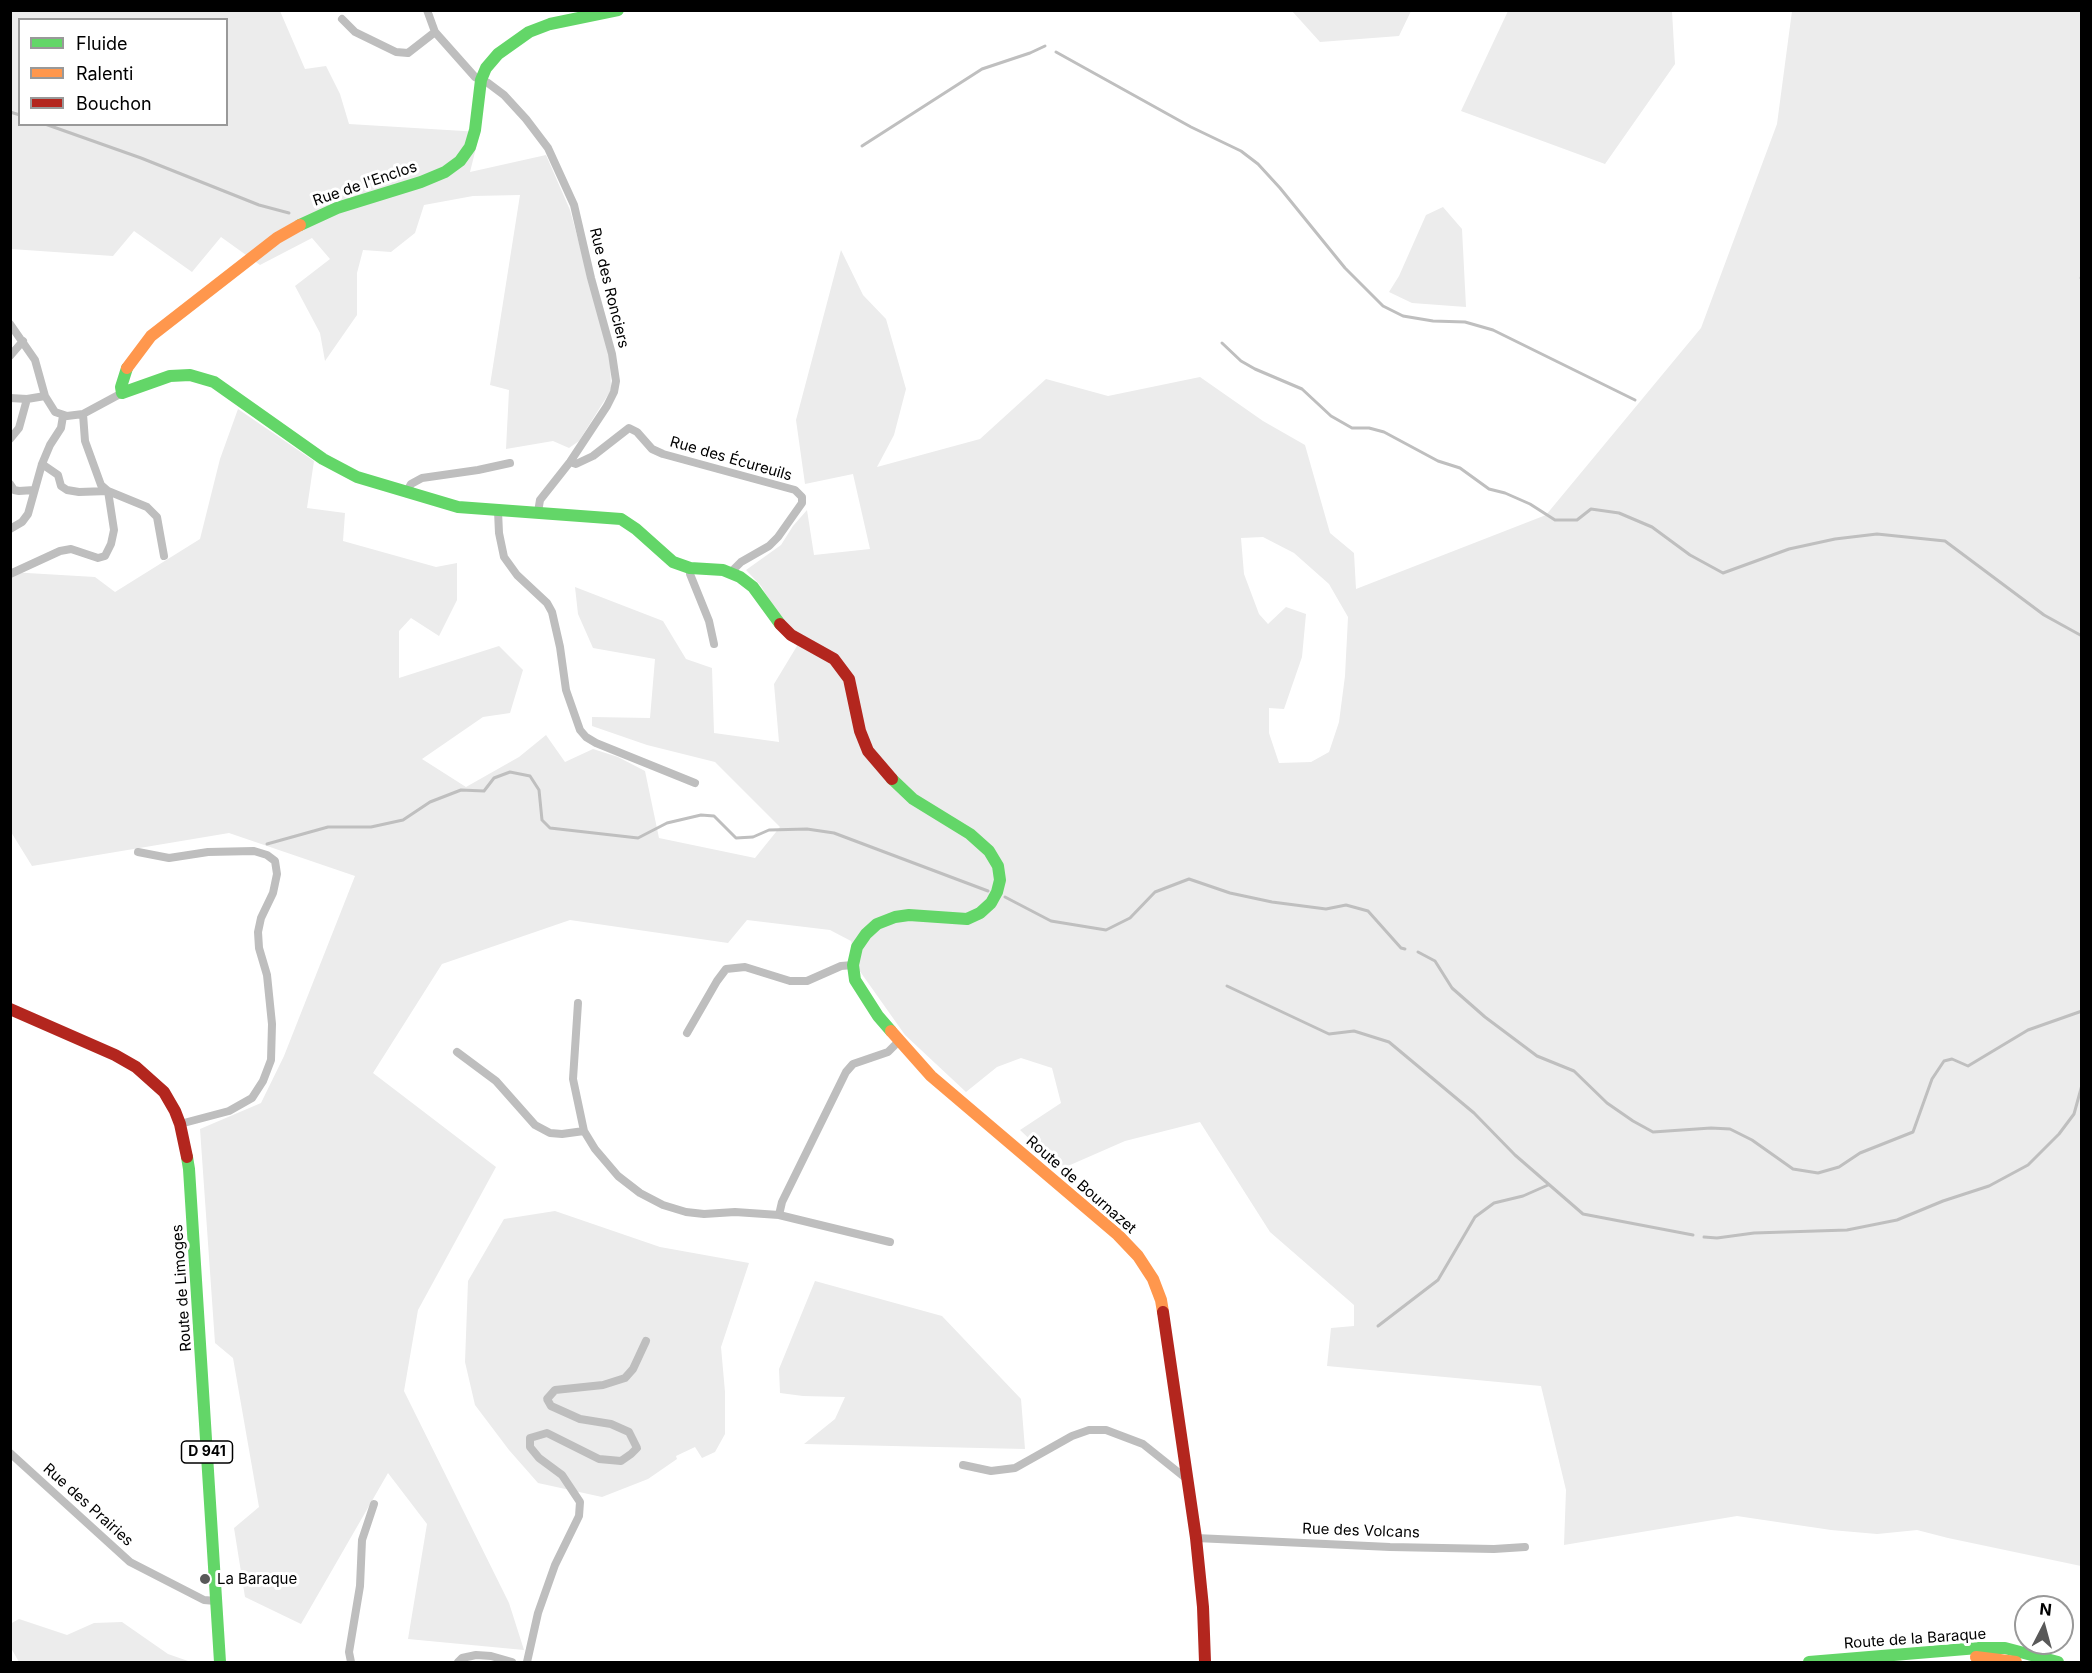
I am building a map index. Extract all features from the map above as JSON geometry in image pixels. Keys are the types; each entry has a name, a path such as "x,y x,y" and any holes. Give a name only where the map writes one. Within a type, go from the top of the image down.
{"street":[{"path":"342,19 356,32 396,52 408,53 435,32 427,10"},
{"path":"481,80 486,68 498,54 529,32 574,18 618,10"},
{"name":"Rue des Ronciers","path":"435,32 475,77 504,95 526,118 549,148 574,205 612,354 616,381 614,392 570,462 540,500 538,512"},
{"name":"Rue de l'Enclos","path":"122,393 123,377 129,365 151,336 277,238 308,220 337,208 421,182 444,172 460,161 470,147 475,130 481,80"},
{"path":"10,324 35,360 45,396 56,412 63,416 83,414 122,393 170,376 201,377 214,382 323,459 357,477 458,507 621,519 636,529 673,562 690,568 731,572 753,588 778,622 791,635 834,658 849,679 860,732 868,751 892,779 914,799 970,834 989,851 998,866 1000,880 997,892 991,903 980,913 967,919 909,915 895,917 877,924 857,947 853,964 841,966 807,981 790,981 745,967 726,969 687,1033"},
{"path":"10,356 23,341"},
{"path":"10,398 27,399 45,396"},
{"path":"10,439 19,428 27,399"},
{"path":"83,414 85,441 101,485 108,491 147,507 157,517 164,556"},
{"path":"10,529 22,522 28,514 42,464 61,428 63,416"},
{"name":"Rue des Écureuils","path":"570,462 576,464 593,456 629,428 637,432 652,449 677,459 795,490 801,497 802,503 778,537 769,546 741,562 731,572"},
{"path":"406,493 411,484 422,478 510,463"},
{"path":"42,464 58,475 62,486 67,490 108,491"},
{"path":"10,484 14,490 34,490"},
{"path":"10,574 60,551 71,549 98,558 105,556 114,530 108,491"},
{"path":"498,511 504,557 516,575 547,603 552,612 560,646 566,690 580,730 596,743 696,783"},
{"path":"690,568 690,574 714,644"},
{"path":"138,852 169,858 208,852 254,851 267,855 275,861 277,874 273,893 261,918 258,933 258,948 267,975 272,1024 271,1060 263,1082 252,1098 229,1111 180,1124"},
{"name":"Route de Bournazet","path":"853,964 859,989 898,1041 931,1076 1118,1235 1138,1256 1153,1279 1161,1300 1196,1538 1203,1607 1205,1662"},
{"path":"578,1003 573,1080 584,1131 595,1149 618,1176 640,1193 663,1205 686,1212 779,1215 890,1242"},
{"name":"Route de Limoges","path":"10,1009 115,1055 136,1067 164,1092 180,1124 189,1169 220,1662"},
{"path":"779,1215 782,1202 846,1072 853,1064 888,1052 898,1041"},
{"path":"457,1052 496,1081 535,1125 550,1133 584,1131"},
{"path":"527,1662 538,1613 555,1565 579,1516 580,1502 562,1475 534,1453 530,1447 530,1438 547,1433 599,1459 621,1461 631,1454 637,1448 628,1432 611,1424 580,1419 551,1407 547,1400 555,1390 603,1385 625,1378 633,1369 646,1341"},
{"path":"963,1466 991,1471 1015,1468 1072,1436 1089,1430 1106,1430 1143,1444 1188,1480"},
{"name":"Rue des Prairies","path":"10,1453 130,1562 204,1600 216,1601"},
{"path":"351,1662 349,1652 360,1586 362,1540 374,1504"},
{"name":"Rue des Volcans","path":"1196,1538 1390,1547 1494,1549 1525,1547"},
{"name":"Route de la Baraque","path":"1809,1662 1977,1648 2005,1648 2058,1662"},
{"path":"458,1662 462,1658 476,1655 491,1656 512,1662"},
{"name":"Route de la Baraque","path":"1902,1662 1982,1656 2016,1662"}],"shaded area":[{"path":"10,11 280,11 305,69 326,66 340,94 349,124 480,132 470,172 546,155 570,210 610,357 611,390 579,441 569,448 553,441 506,449 509,390 490,385 520,195 473,196 424,205 415,233 391,252 363,250 357,273 357,315 325,361 320,333 295,286 330,259 312,238 260,265 221,237 192,272 134,231 113,256 11,249"},
{"path":"1292,11 1411,11 1399,36 1320,42"},
{"path":"1508,11 1672,11 1675,64 1605,164 1461,111"},
{"path":"1792,11 2081,11 2081,1566 1917,1530 1877,1534 1831,1530 1737,1516 1564,1545 1566,1490 1541,1386 1327,1366 1331,1328 1354,1326 1354,1305 1270,1232 1200,1122 1125,1141 1061,1169 1020,1130 1061,1103 1052,1068 1021,1058 997,1067 966,1092 905,1035 859,970 851,941 830,930 747,920 728,943 570,920 442,964 373,1073 496,1167 418,1310 404,1391 509,1603 524,1650 408,1639 427,1524 388,1473 301,1624 245,1597 234,1528 259,1507 233,1358 215,1343 200,1129 261,1103 284,1056 355,876 229,833 32,866 11,832 10,572 95,577 115,592 200,539 220,459 238,409 314,461 307,508 345,513 343,541 436,567 457,563 457,600 439,636 411,618 399,631 399,678 499,646 523,670 510,713 483,717 422,759 466,787 519,757 546,735 565,762 593,749 618,757 645,771 659,838 755,858 780,827 715,762 647,745 592,726 592,717 650,718 655,659 593,648 578,614 575,587 663,621 686,659 712,668 714,733 779,742 774,684 797,646 761,586 746,570 781,545 807,510 814,555 870,549 853,474 805,484 796,420 841,250 863,295 886,319 906,389 894,435 877,467 980,439 1046,379 1108,396 1200,377 1263,421 1305,445 1330,533 1354,553 1356,589 1546,515 1701,328 1777,124","holes":["1263,537 1294,553 1329,584 1348,617 1345,676 1339,722 1329,752 1311,762 1279,763 1269,733 1269,708 1284,709 1302,657 1306,614 1286,607 1268,624 1259,614 1244,574 1241,538"]},
{"path":"1443,207 1462,229 1466,307 1412,303 1389,292 1399,276 1426,215"},
{"path":"555,1211 660,1247 749,1263 721,1347 725,1392 725,1434 715,1452 702,1458 695,1447 676,1456 677,1459 648,1479 602,1497 538,1483 509,1450 475,1405 465,1362 468,1281 504,1219"},
{"path":"815,1281 942,1316 1021,1399 1025,1449 804,1444 835,1419 845,1397 780,1393 779,1369"},
{"path":"19,1619 67,1635 94,1623 122,1622 168,1654 189,1662 19,1662 11,1648 10,1624"}],"waterway":[{"path":"862,146 982,69 1045,46"},
{"path":"1056,52 1191,127 1241,151 1258,164 1345,268 1383,306 1403,316 1433,321 1465,322 1493,330 1635,400"},
{"path":"10,112 18,114"},
{"path":"51,126 141,158 259,205 289,213"},
{"path":"1222,343 1241,361 1302,389 1331,416 1352,428 1369,428 1384,432 1438,461 1460,468 1489,489 1530,504 1555,520 1577,520 1591,509 1619,513 1652,527 1690,555 1723,573 1789,549 1835,539 1877,534 1945,541 2044,615 2082,636"},
{"path":"267,844 328,827 371,827 403,820 430,802 461,790 484,791 494,778 510,772 530,776 539,790 542,820 550,828 638,838 667,823 701,815 714,816 736,838 753,837 769,830 807,829 834,833 988,891"},
{"path":"1005,897 1051,921 1106,930 1130,918 1155,892 1189,879 1230,893 1272,902 1326,909 1346,905 1368,911 1401,948 1405,949"},
{"path":"1418,952 1435,961 1452,988 1485,1017 1537,1056 1574,1071 1607,1103 1633,1121 1653,1132 1730,1129 1752,1140 1793,1169 1818,1173 1839,1167 1860,1153 1913,1132 1932,1079 1944,1061 1952,1059 1968,1066 2028,1030 2082,1011"},
{"path":"1227,986 1329,1034 1354,1031 1389,1042 1474,1113 1515,1155 1583,1214 1693,1235"},
{"path":"1704,1237 1847,1230 1897,1220 1943,1201 1989,1186 2028,1165 2059,1134 2074,1114 2082,1085"},
{"path":"1378,1326 1438,1280 1475,1217 1494,1203 1523,1196 1548,1185"}],"traffic: fast":[{"path":"300,225 337,208 421,182 445,172 460,161 470,147 475,130 481,80 486,68 498,54 529,32 550,24 618,10"},
{"path":"127,368 121,387 122,393 170,376 190,375 214,382 323,459 357,477 458,507 621,519 636,529 673,562 690,568 723,570 740,577 753,587 780,624"},
{"path":"891,1031 878,1016 855,980 853,965 857,947 866,934 877,924 895,917 909,915 967,919 980,913 991,903 1000,880 998,866 989,851 970,834 913,799 892,779"},
{"path":"187,1157 220,1662"},
{"path":"1809,1662 1978,1648 2005,1648 2058,1662"}],"traffic: slow":[{"path":"127,368 151,336 277,238 300,225"},
{"path":"891,1031 931,1076 1118,1235 1138,1256 1153,1279 1163,1312"},
{"path":"1976,1657 2016,1662"}],"traffic: jam":[{"path":"780,624 791,635 834,659 849,679 860,731 868,751 892,779"},
{"path":"10,1009 115,1055 136,1067 164,1092 175,1111 187,1157"},
{"path":"1163,1312 1196,1538 1203,1607 1205,1662"}],"place":[{"name":"La Baraque","path":"205,1579"}]}
